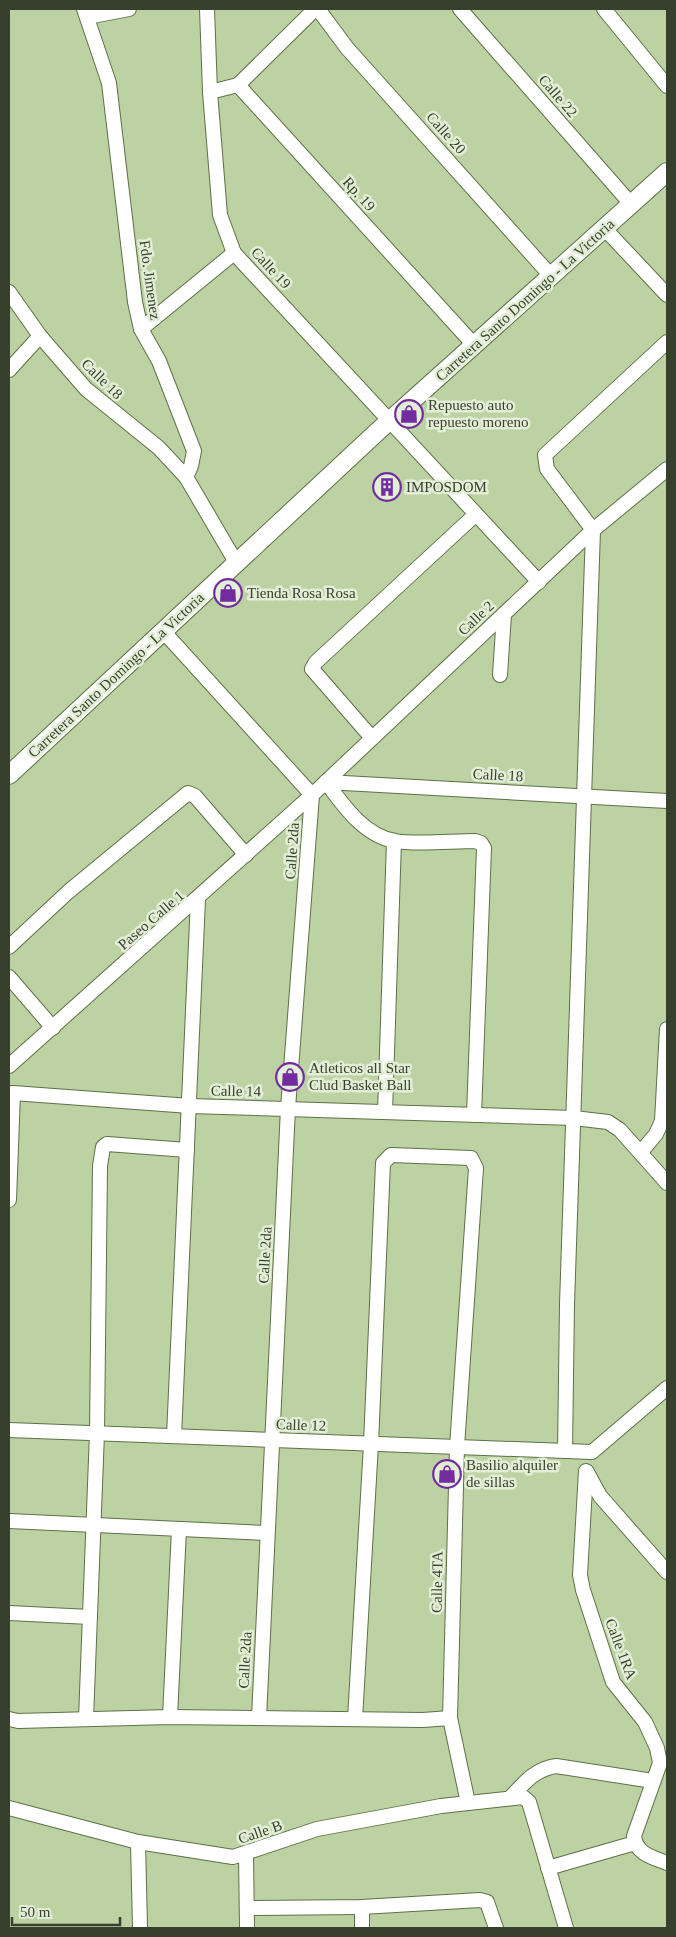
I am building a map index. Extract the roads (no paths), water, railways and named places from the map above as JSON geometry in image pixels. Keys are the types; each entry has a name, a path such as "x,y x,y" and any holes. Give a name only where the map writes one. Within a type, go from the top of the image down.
{"main road":[{"name":"Carretera Santo Domingo - La Victoria","path":"9,775 391,421 667,172"}],"street":[{"path":"85,13 129,9"},
{"name":"Calle 19","path":"207,9 210,92 220,215 234,253 539,582"},
{"path":"210,92 238,85 316,9"},
{"name":"Calle 20","path":"316,9 348,48 552,277"},
{"name":"Calle 22","path":"460,9 631,204"},
{"path":"604,9 667,86"},
{"name":"Fdo. Jimenez","path":"85,13 109,83 135,302 141,329 159,362 194,451 191,466 186,476"},
{"name":"Rp. 19","path":"238,85 475,346"},
{"path":"605,229 667,295"},
{"path":"141,329 234,253"},
{"name":"Calle 18","path":"9,292 40,336 86,389 159,448 186,476"},
{"path":"9,370 40,336"},
{"path":"565,1451 593,530 547,469 545,455 667,342"},
{"name":"Calle 2","path":"312,795 593,530 667,469"},
{"path":"186,476 236,564"},
{"path":"372,738 312,669 316,662 475,515"},
{"path":"500,675 504,614"},
{"path":"164,632 312,795"},
{"path":"326,782 346,810 373,832 394,841 475,840 481,843 484,848 474,1115"},
{"name":"Calle 18","path":"326,782 667,801"},
{"path":"9,947 68,892 188,793 195,796 246,855"},
{"name":"Paseo Calle 1","path":"9,1066 198,899 312,795"},
{"name":"Calle 2da","path":"259,1718 288,1108 312,795"},
{"path":"385,1112 394,841"},
{"path":"174,1436 198,899"},
{"path":"9,977 53,1028"},
{"path":"667,1029 662,1121 656,1134 641,1152 667,1183"},
{"path":"9,1200 10,1093"},
{"name":"Calle 14","path":"10,1093 190,1106 574,1118 608,1122 620,1130 641,1152"},
{"path":"86,1719 97,1433 100,1166 103,1147 106,1144 187,1150"},
{"name":"Calle 4TA","path":"371,1444 383,1163 391,1155 471,1158 476,1168 457,1447 450,1718 468,1803"},
{"path":"667,1407 662,1393 586,1452 586,1471 600,1496 667,1572"},
{"name":"Calle 12","path":"9,1430 586,1452"},
{"path":"356,1719 371,1444"},
{"name":"Calle 1RA","path":"586,1471 580,1575 583,1590 613,1682 645,1722 658,1748 660,1764 634,1836 635,1843"},
{"path":"9,1521 267,1533"},
{"path":"170,1717 180,1529"},
{"path":"9,1613 90,1617"},
{"path":"9,1719 18,1721 170,1717 423,1720 450,1718"},
{"path":"566,1928 529,1802 516,1798 528,1778 544,1768 556,1766 654,1781"},
{"name":"Calle B","path":"9,1808 138,1842 234,1857 317,1829 468,1803 516,1798"},
{"path":"138,1842 140,1928"},
{"path":"548,1868 635,1843 641,1852 667,1863"},
{"path":"246,1854 248,1928"},
{"path":"247,1908 362,1907 480,1900 487,1902 496,1928"},
{"path":"362,1907 362,1928"}],"place":[{"name":"Repuesto auto repuesto moreno","path":"409,414"},
{"name":"IMPOSDOM","path":"387,487"},
{"name":"Tienda Rosa Rosa","path":"228,593"},
{"name":"Atleticos all Star Clud Basket Ball","path":"290,1077"},
{"name":"Basilio alquiler de sillas","path":"447,1474"}]}
